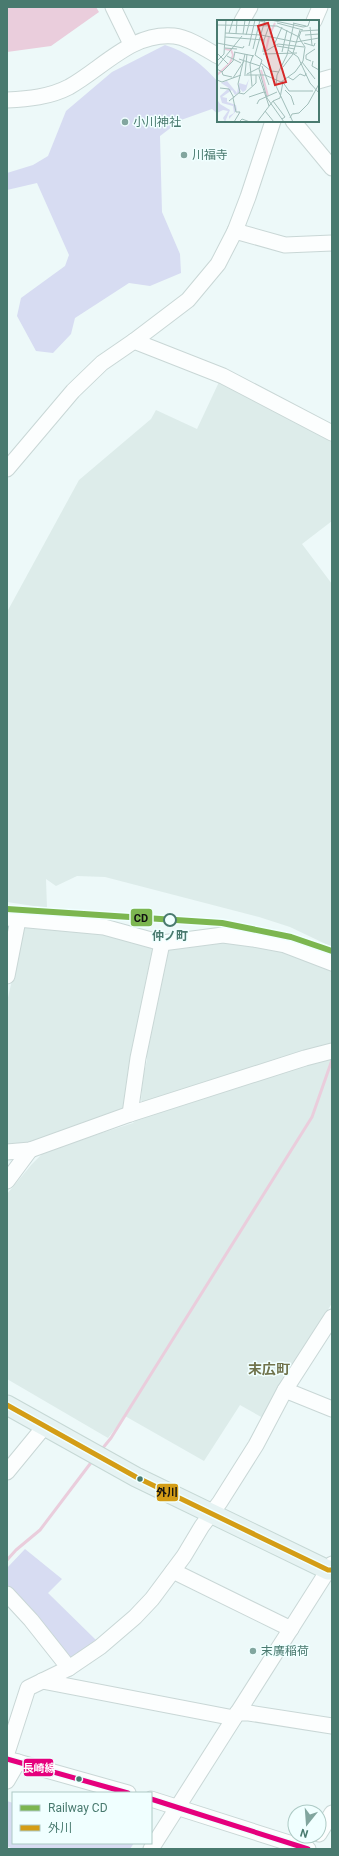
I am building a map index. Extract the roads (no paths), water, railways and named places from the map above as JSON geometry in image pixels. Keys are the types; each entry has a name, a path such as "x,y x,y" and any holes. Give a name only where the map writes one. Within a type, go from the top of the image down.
{"main road":[{"path":"7,1404 136,1478 329,1575"}],"street":[{"path":"114,7 131,44"},
{"path":"243,20 250,7"},
{"path":"314,20 320,7"},
{"path":"7,100 29,99 55,93 86,76 131,44 154,36 175,36 217,56"},
{"path":"319,81 332,77"},
{"path":"7,469 73,391 102,363 134,342 172,313 201,286 218,264 235,231 273,122"},
{"path":"294,122 332,168"},
{"path":"235,231 284,245 332,243"},
{"path":"134,342 223,376 332,433"},
{"path":"7,976 13,919 73,922 104,926 162,943 223,935 286,945 332,963"},
{"path":"130,1114 138,1058 162,943"},
{"path":"7,1152 30,1150 130,1114 305,1058 332,1051"},
{"path":"7,1181 30,1150"},
{"path":"7,1781 28,1688 69,1668 100,1647 135,1617 152,1599 173,1571 256,1445 285,1390 328,1332 332,1317"},
{"path":"285,1390 332,1409"},
{"path":"7,1472 44,1426"},
{"path":"173,1571 291,1629"},
{"path":"151,1849 291,1629 329,1575"},
{"path":"7,1594 31,1620 69,1668"},
{"path":"42,1681 236,1716 249,1713 332,1726"},
{"path":"11,1758 125,1792"},
{"path":"152,1799 309,1849"}],"waterway":[{"path":"102,1449 111,1438 312,1117 332,1060"},
{"path":"7,1560 16,1550 40,1530 93,1460"}],"rail line":[{"name":"CD","path":"7,909 222,923 291,937 332,951"}],"place":[{"name":"小川神社","path":"125,122"},
{"name":"川福寺","path":"184,155"},
{"name":"仲ノ町","path":"170,920"},
{"name":"末廣稲荷","path":"253,1651"}],"district":[{"name":"末広町","path":"269,1369"}]}
